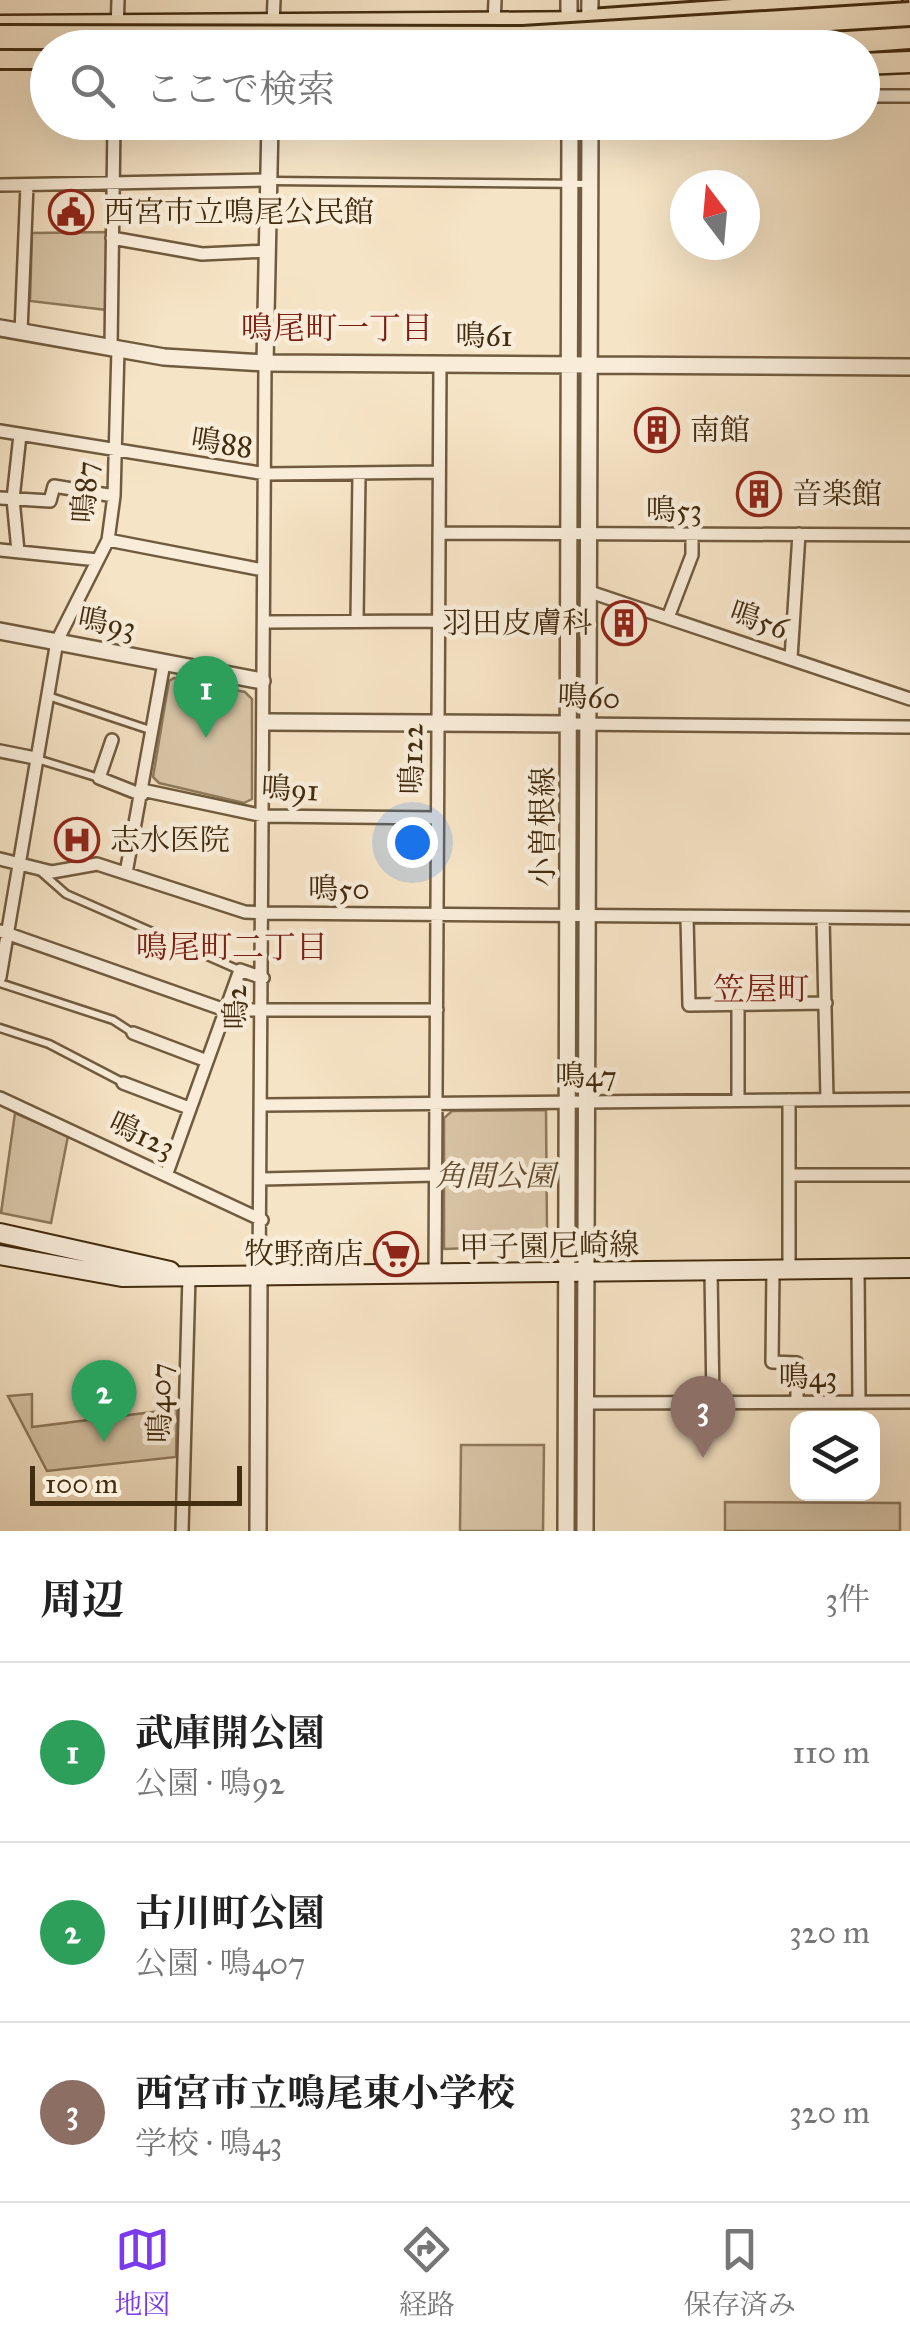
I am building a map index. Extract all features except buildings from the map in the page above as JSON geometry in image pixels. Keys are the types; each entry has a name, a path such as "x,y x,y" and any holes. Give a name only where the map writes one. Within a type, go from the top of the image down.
{"highway":[{"path":"0,26 494,24 579,11 890,0"},
{"path":"579,11 841,30"},
{"path":"652,30 910,14"},
{"path":"880,33 910,35"},
{"path":"880,38 910,35"},
{"path":"0,37 30,37"},
{"path":"0,57 30,57"},
{"path":"880,63 910,62"},
{"path":"0,68 30,68"}],"main road":[{"name":"甲子園尼崎線","path":"0,1233 188,1276"},
{"name":"甲子園尼崎線","path":"0,1254 122,1278 910,1268"}],"street":[{"path":"116,30 118,0"},
{"path":"273,30 274,0"},
{"path":"494,24 496,0"},
{"path":"579,11 763,0"},
{"path":"880,96 910,96"},
{"name":"鳴87","path":"113,140 114,496 108,540 263,570"},
{"name":"鳴2","path":"258,1531 266,722 262,680 270,140"},
{"name":"小曽根線","path":"570,140 571,724 588,1102 584,1531"},
{"name":"小曽根線","path":"566,1531 567,1102 589,726 590,140"},
{"path":"0,185 269,180"},
{"path":"20,332 27,185"},
{"path":"112,238 202,254 268,251"},
{"name":"鳴61","path":"0,328 114,349 265,363 910,367"},
{"name":"鳴122","path":"434,1276 440,363"},
{"name":"鳴88","path":"0,431 266,474 439,472"},
{"path":"18,550 6,498 20,435"},
{"path":"357,620 359,475"},
{"path":"6,498 50,501 54,486 114,496"},
{"name":"鳴53","path":"439,533 910,535"},
{"path":"791,658 799,534"},
{"path":"670,616 692,555 692,535"},
{"path":"0,980 3,932 57,641 108,540"},
{"path":"0,550 98,560"},
{"name":"鳴56","path":"590,592 910,699"},
{"path":"265,622 438,621"},
{"name":"鳴93","path":"0,631 262,680"},
{"path":"126,873 164,663"},
{"name":"鳴60","path":"266,722 910,727"},
{"path":"99,778 112,740"},
{"path":"0,752 36,758"},
{"name":"鳴91","path":"99,778 142,792 264,816 436,818"},
{"name":"鳴50","path":"0,860 38,869 97,864 245,912 910,918"},
{"path":"687,917 689,1005 826,1004"},
{"path":"823,918 827,1099"},
{"path":"3,932 225,1010 436,1010"},
{"path":"167,1174 240,970 264,978"},
{"path":"738,1004 738,1100"},
{"path":"133,1033 207,1060"},
{"path":"123,1082 189,1108"},
{"name":"鳴123","path":"0,1098 262,1220"},
{"name":"鳴47","path":"263,1105 910,1099"},
{"path":"789,1100 789,1175 772,1362 797,1362 797,1402"},
{"path":"262,1178 436,1175"},
{"path":"789,1175 910,1175"},
{"path":"858,1269 859,1402"},
{"path":"711,1271 712,1402"},
{"name":"鳴407","path":"182,1531 188,1276"},
{"name":"鳴43","path":"585,1402 910,1402"}],"lane":[{"path":"269,180 286,184 590,184"},
{"path":"47,695 152,730"},
{"path":"36,758 99,778"},
{"path":"38,869 66,894 240,970"},
{"path":"0,980 113,1020 133,1033"},
{"path":"0,1028 48,1044 123,1082"}],"green space":[{"path":"110,232 107,310 30,301 32,233"},
{"path":"174,678 245,692 252,699 252,799 244,803 159,783 153,777 169,681"},
{"name":"角間公園","path":"546,1110 547,1235 535,1246 444,1249 444,1118 452,1111"},
{"path":"15,1113 68,1136 51,1223 1,1213"},
{"path":"32,1394 32,1427 177,1409 176,1457 47,1471 8,1396"},
{"path":"461,1445 544,1445 543,1531 460,1531"},
{"path":"725,1502 900,1503 900,1531 725,1531"}],"place":[{"name":"西宮市立鳴尾公民館","path":"71,212"},
{"name":"南館","path":"657,430"},
{"name":"音楽館","path":"759,494"},
{"name":"羽田皮膚科","path":"624,623"},
{"name":"武庫開公園","path":"206,738"},
{"name":"志水医院","path":"77,840"},
{"name":"牧野商店","path":"396,1254"},
{"name":"古川町公園","path":"104,1442"},
{"name":"西宮市立鳴尾東小学校","path":"703,1458"}],"district":[{"name":"鳴尾町一丁目","path":"337,328"},
{"name":"鳴尾町二丁目","path":"232,947"},
{"name":"笠屋町","path":"761,989"}]}
